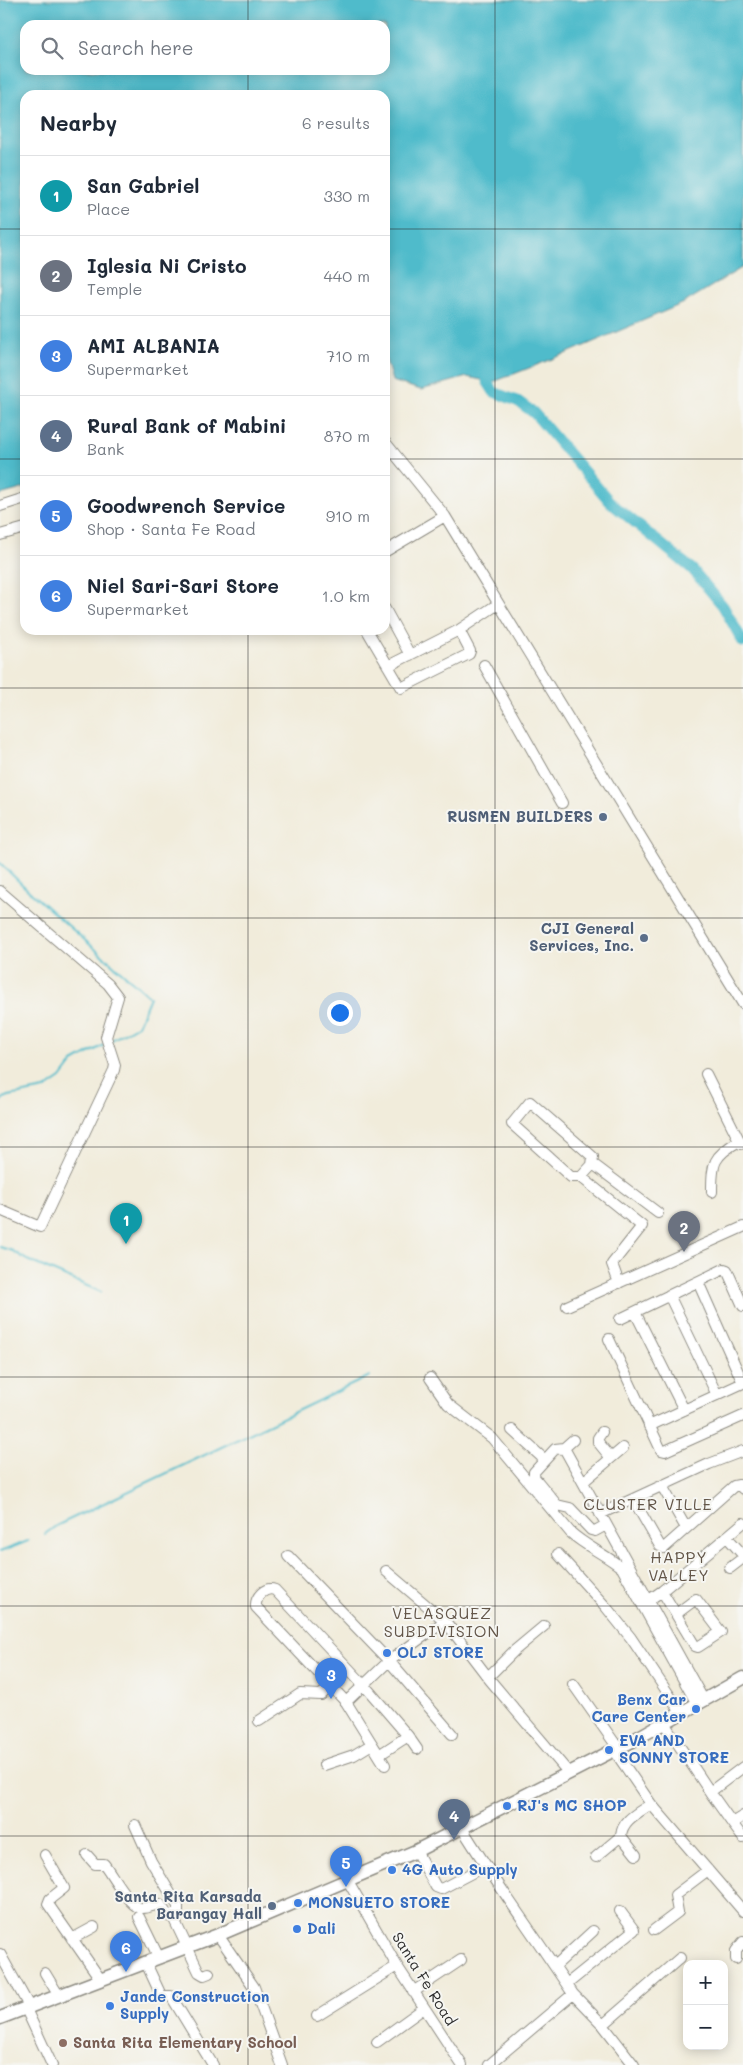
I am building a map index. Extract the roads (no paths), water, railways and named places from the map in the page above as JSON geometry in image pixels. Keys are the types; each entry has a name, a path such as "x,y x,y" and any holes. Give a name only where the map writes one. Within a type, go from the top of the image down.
{"main road":[{"path":"0,2018 28,2009 218,1935 416,1851 616,1749 742,1681"}],"street":[{"path":"390,448 445,516 743,1004"},
{"path":"0,506 20,500"},
{"path":"390,549 445,516"},
{"path":"0,535 20,529"},
{"path":"388,666 459,630 498,604"},
{"path":"390,618 410,655"},
{"path":"370,635 401,688 471,653 459,630"},
{"path":"484,664 562,803"},
{"path":"0,891 108,984 116,993 118,1000 107,1041 116,1064 114,1070 40,1228 0,1210"},
{"path":"706,1074 741,1144 722,1152 718,1157 713,1172 712,1192"},
{"path":"620,1283 612,1264 642,1226 581,1178 572,1177 512,1124 530,1102 592,1156 593,1164 658,1214"},
{"path":"581,1178 593,1164"},
{"path":"566,1306 743,1227"},
{"path":"620,1318 726,1269 743,1306"},
{"path":"649,1426 743,1383 698,1282"},
{"path":"669,1295 717,1395"},
{"path":"635,1312 684,1410"},
{"path":"609,1339 661,1450 666,1451 743,1416"},
{"path":"430,1378 448,1404 492,1438 570,1532 610,1557 622,1568 701,1702"},
{"path":"512,1430 545,1460"},
{"path":"602,1432 598,1442 611,1458"},
{"path":"573,1440 564,1448 555,1449 534,1474 557,1505 570,1508 591,1530 595,1531 606,1525"},
{"path":"564,1448 649,1600 701,1702"},
{"path":"583,1482 623,1448"},
{"path":"600,1514 709,1464 743,1451"},
{"path":"633,1499 662,1548 664,1548 734,1486 739,1485 743,1489"},
{"path":"662,1486 686,1528"},
{"path":"649,1600 743,1523"},
{"path":"727,1537 743,1557 730,1568"},
{"path":"558,1554 631,1638 682,1714"},
{"path":"288,1556 389,1661 452,1734"},
{"path":"386,1570 445,1621 488,1677 568,1772"},
{"path":"408,1736 382,1760 346,1702 258,1608 256,1603 264,1591 275,1590 364,1685 408,1736 417,1749"},
{"path":"662,1591 695,1646 698,1647 721,1632 696,1599 676,1614"},
{"path":"346,1702 389,1661 445,1621"},
{"path":"488,1677 514,1651 544,1626"},
{"path":"573,1684 651,1804 743,1911"},
{"path":"259,1721 300,1694 321,1695 331,1686"},
{"path":"664,1723 743,1838"},
{"path":"324,1765 354,1756 372,1744"},
{"path":"710,1792 743,1767"},
{"path":"596,1857 621,1836 622,1828 626,1822 651,1804"},
{"path":"732,1823 743,1816"},
{"path":"87,1855 95,1864 105,1864 134,1904 145,1908 160,1904 167,1915 178,1912 178,1906 151,1861 135,1824"},
{"path":"462,1828 515,1911 556,1966 574,1994 603,2026 633,2065"},
{"path":"621,1836 636,1855"},
{"path":"416,1851 436,1887 441,1889 485,1866"},
{"path":"45,1855 64,1888 50,1899 48,1904 101,1980"},
{"path":"654,1930 678,1912 675,1895 708,1870"},
{"name":"Santa Fe Road","path":"348,1881 413,1992 461,2065"},
{"path":"567,1984 634,1930 620,1911"},
{"path":"172,1915 200,1973 209,1973"},
{"path":"139,1917 159,1958"},
{"path":"72,1939 94,1927"},
{"path":"556,1966 593,1930"},
{"path":"218,1935 254,1987 282,2065"},
{"path":"736,1959 736,1951 743,1942"},
{"path":"0,1954 28,2009 52,2065"},
{"path":"603,2026 680,1958"},
{"path":"413,1992 461,1960"},
{"path":"146,1963 160,1994 162,1996 171,1996 214,2065"},
{"path":"318,2016 398,1966"},
{"path":"46,1973 58,1996"},
{"path":"489,2065 574,1994"},
{"path":"376,2042 424,2008"}],"water":[{"path":"0,0 743,0 743,267 684,303 570,352 496,381 467,377 421,390 392,381 390,374 390,90 20,90 20,489 0,495"}],"waterway":[{"path":"487,381 494,392 519,402 534,413 611,503 692,569 723,606 743,642"},
{"path":"0,863 32,894 150,997 138,1025 110,1041"},
{"path":"0,1102 9,1096 45,1089 61,1078 73,1062 104,1045"},
{"path":"0,1247 13,1251 27,1260 101,1292"},
{"path":"45,1534 56,1526 370,1376"},
{"path":"0,1552 28,1541"}],"place":[{"name":"RUSMEN BUILDERS","path":"603,817"},
{"name":"CJI General Services, Inc.","path":"644,938"},
{"name":"San Gabriel","path":"126,1244"},
{"name":"Iglesia Ni Cristo","path":"684,1252"},
{"name":"OLJ STORE","path":"387,1653"},
{"name":"AMI ALBANIA","path":"331,1699"},
{"name":"Benx Car Care Center","path":"696,1709"},
{"name":"EVA AND SONNY STORE","path":"609,1750"},
{"name":"RJ's MC SHOP","path":"507,1806"},
{"name":"Rural Bank of Mabini","path":"454,1840"},
{"name":"4G Auto Supply","path":"392,1870"},
{"name":"Goodwrench Service","path":"346,1887"},
{"name":"MONSUETO STORE","path":"298,1903"},
{"name":"Santa Rita Karsada Barangay Hall","path":"272,1906"},
{"name":"Dali","path":"297,1929"},
{"name":"Niel Sari-Sari Store","path":"126,1972"},
{"name":"Jande Construction Supply","path":"110,2006"},
{"name":"Santa Rita Elementary School","path":"63,2043"}],"district":[{"name":"CLUSTER VILLE","path":"648,1504"},
{"name":"HAPPY VALLEY","path":"679,1566"},
{"name":"VELASQUEZ SUBDIVISION","path":"442,1622"}]}
